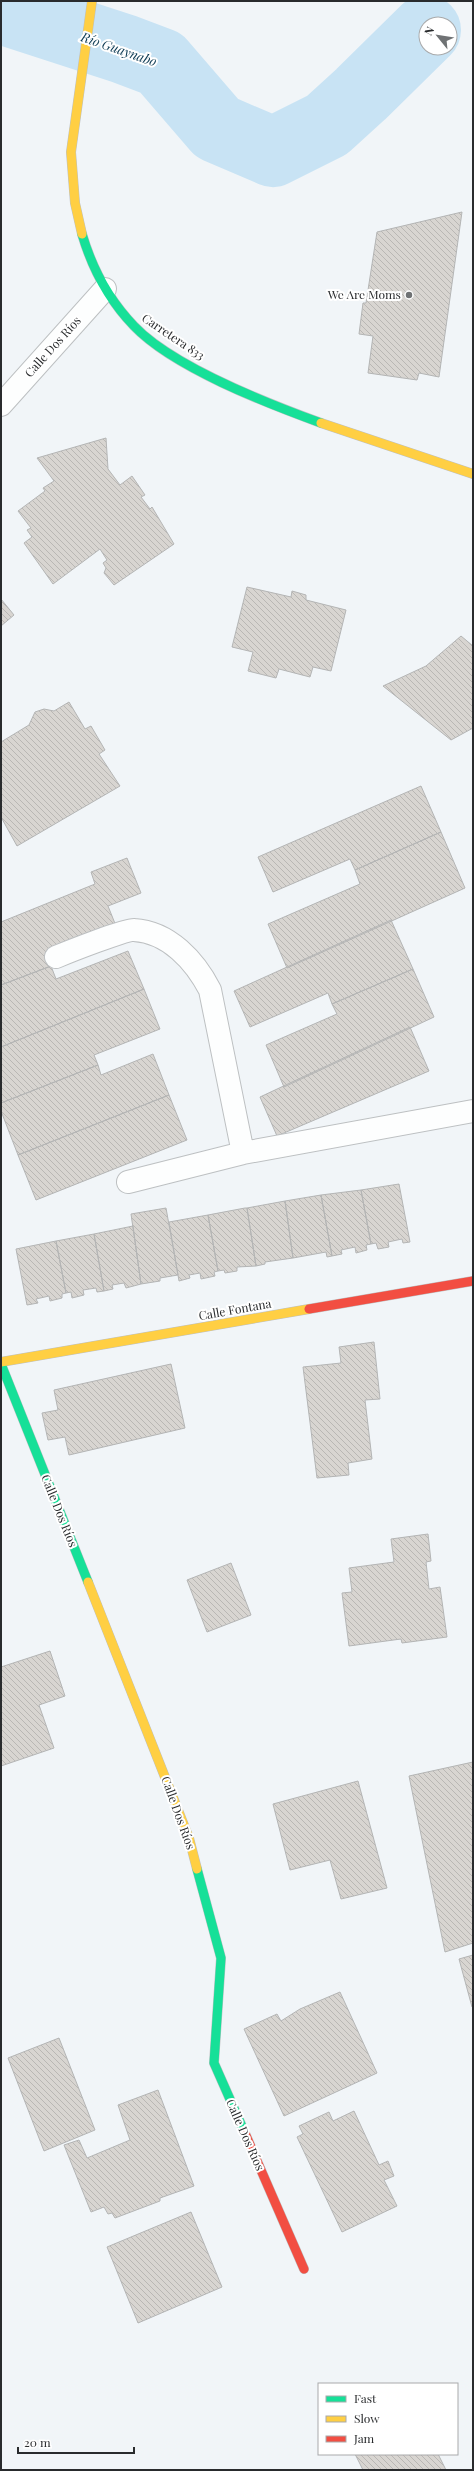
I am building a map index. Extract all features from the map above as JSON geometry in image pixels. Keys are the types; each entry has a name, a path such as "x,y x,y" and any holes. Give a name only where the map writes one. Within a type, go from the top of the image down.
{"street":[{"name":"Carretera 833","path":"92,1 71,157 76,200 88,256 105,289 134,326 174,355 208,375 268,404 320,424 473,474"},
{"name":"Calle Dos Ríos","path":"1,405 105,289"},
{"path":"56,956 133,930 172,942 185,955 200,971 210,990 244,1153"},
{"path":"128,1182 244,1153 473,1111"},
{"name":"Calle Fontana","path":"1,1363 473,1281"},
{"name":"Calle Dos Ríos","path":"1,1363 189,1838 221,1958 214,2063 304,2269"}],"building":[{"name":"We Are Moms","path":"462,212 439,377 419,373 417,380 368,373 373,336 359,334 363,303 366,303 377,232"},
{"path":"106,438 108,469 120,485 132,476 145,495 141,497 150,509 152,507 174,544 114,585 104,573 106,568 103,563 107,560 100,549 53,584 24,543 32,537 27,530 31,528 18,511 45,491 43,488 54,481 37,458"},
{"path":"247,587 291,597 292,591 306,595 306,600 346,610 331,671 313,667 310,677 279,669 276,678 248,671 253,652 232,647"},
{"path":"1,599 14,615 1,626"},
{"path":"461,636 473,646 473,728 451,740 383,686 426,666"},
{"path":"69,702 85,729 91,726 105,750 99,754 120,786 17,846 1,817 1,742 29,725 35,712 44,709 54,711"},
{"path":"421,786 441,832 355,870 350,859 273,892 258,857"},
{"path":"441,832 465,888 287,968 268,924 360,884 355,870"},
{"path":"127,858 141,893 108,906 116,926 51,966 1,985 1,922 95,884 91,872"},
{"path":"391,920 413,969 332,1004 328,993 250,1027 234,991"},
{"path":"128,951 144,989 1,1047 1,985 51,966 56,979"},
{"path":"413,969 434,1017 284,1087 266,1045 337,1014 332,1004"},
{"path":"144,989 160,1029 94,1055 98,1065 1,1103 1,1047"},
{"path":"410,1027 429,1071 277,1136 260,1097"},
{"path":"153,1054 169,1095 18,1155 1,1111 1,1103 98,1065 101,1075"},
{"path":"169,1095 187,1140 36,1200 18,1155"},
{"path":"399,1184 410,1242 403,1243 402,1239 388,1242 389,1247 378,1249 376,1243 371,1244 361,1190"},
{"path":"361,1190 371,1244 366,1245 367,1250 356,1253 355,1247 341,1250 342,1254 332,1256 321,1195"},
{"path":"321,1195 332,1256 327,1257 326,1252 293,1258 285,1201"},
{"path":"285,1201 293,1258 265,1262 265,1264 256,1266 247,1208"},
{"path":"166,1208 178,1275 160,1278 160,1281 141,1284 131,1214"},
{"path":"247,1208 256,1266 237,1267 237,1271 225,1273 224,1270 218,1271 208,1215"},
{"path":"208,1215 218,1271 214,1272 215,1276 201,1279 200,1273 189,1275 190,1278 179,1281 169,1222"},
{"path":"133,1226 141,1284 126,1288 124,1283 112,1285 113,1289 104,1291 94,1234"},
{"path":"94,1234 104,1291 97,1292 96,1288 83,1290 84,1295 72,1298 71,1292 66,1293 56,1241"},
{"path":"56,1241 66,1293 62,1294 62,1298 50,1301 49,1296 36,1299 38,1303 27,1305 16,1249"},
{"path":"374,1342 380,1399 365,1400 372,1459 348,1463 349,1475 317,1478 303,1367 341,1363 339,1347"},
{"path":"171,1364 185,1428 69,1455 65,1437 48,1440 42,1413 58,1410 54,1390"},
{"path":"428,1534 431,1561 426,1562 429,1589 440,1587 447,1637 402,1643 401,1639 349,1646 342,1593 352,1592 349,1568 394,1562 391,1539"},
{"path":"231,1563 251,1615 207,1632 187,1580"},
{"path":"50,1651 65,1696 39,1705 54,1748 1,1766 1,1667"},
{"path":"473,1762 473,1943 445,1952 409,1776"},
{"path":"358,1781 387,1888 341,1899 330,1860 290,1870 273,1804"},
{"path":"473,1955 473,2007 472,2007 459,1959"},
{"path":"340,1992 377,2073 284,2116 244,2029 277,2014 281,2021 300,2009"},
{"path":"59,2038 95,2130 44,2151 8,2058"},
{"path":"158,2090 194,2186 160,2198 160,2201 115,2218 112,2213 108,2214 104,2207 91,2212 64,2145 79,2140 87,2158 130,2140 118,2105"},
{"path":"354,2111 379,2165 388,2161 394,2176 384,2180 397,2206 342,2232 297,2137 303,2134 299,2126 329,2112 333,2121"},
{"path":"191,2212 222,2287 138,2323 107,2247"},
{"path":"356,2455 438,2455 446,2470 363,2470"}],"waterway":[{"name":"Río Guaynabo","path":"1,9 124,49 161,63 217,128 273,152 327,125 418,38"}],"traffic: fast":[{"path":"82,234 96,271 109,294 125,316 151,341 172,356 222,382 274,405 321,423"},
{"path":"1,1364 88,1582"},
{"path":"197,1869 221,1958 214,2063 244,2131"}],"traffic: slow":[{"path":"82,234 75,203 71,152 92,1"},
{"path":"321,423 473,474"},
{"path":"1,1362 309,1309"},
{"path":"88,1582 189,1838 197,1869"}],"traffic: jam":[{"path":"309,1309 473,1281"},
{"path":"244,2131 304,2269"}],"place":[{"name":"We Are Moms","path":"409,295"}]}
